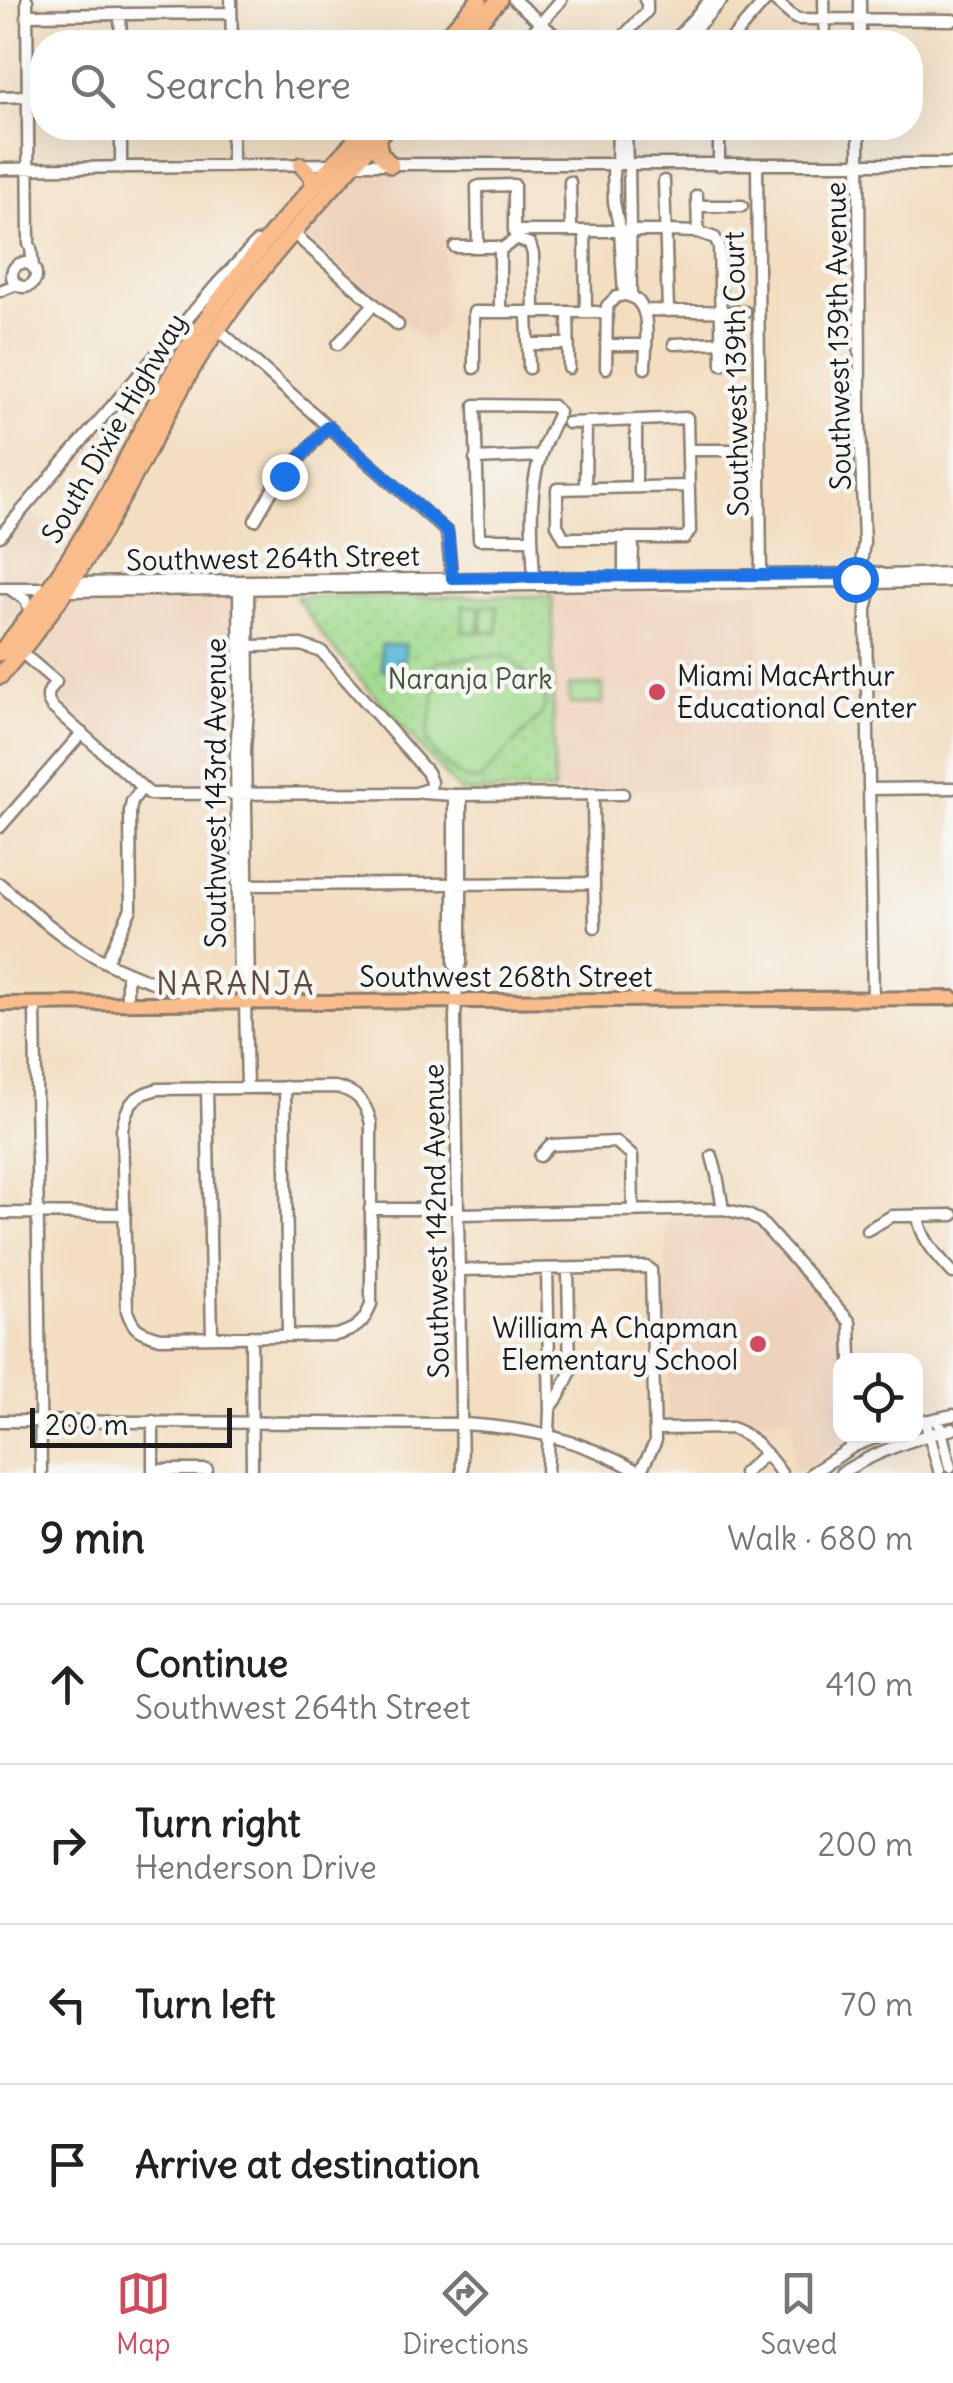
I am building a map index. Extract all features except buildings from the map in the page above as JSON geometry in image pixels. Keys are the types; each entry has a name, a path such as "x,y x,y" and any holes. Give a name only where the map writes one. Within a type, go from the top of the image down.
{"highway":[{"path":"452,30 479,0"},
{"path":"472,30 499,0"},
{"name":"South Dixie Highway","path":"0,676 112,517 211,326 274,230 333,164 364,140"},
{"path":"211,326 369,140"},
{"path":"378,140 380,153 392,166"},
{"path":"301,164 312,174 314,186"},
{"name":"South Dixie Highway","path":"0,653 31,614 62,587"}],"main road":[{"name":"Southwest 268th Street","path":"0,1004 953,998"}],"street":[{"path":"16,274 28,244 26,0"},
{"path":"61,0 62,14"},
{"path":"92,0 92,14"},
{"path":"231,0 232,30"},
{"path":"514,0 549,30"},
{"path":"535,30 562,0"},
{"path":"629,30 647,11 645,0"},
{"path":"683,30 710,0"},
{"path":"695,30 722,0"},
{"path":"740,30 766,0"},
{"path":"774,0 795,18 953,20"},
{"path":"824,0 825,30"},
{"path":"860,0 860,30"},
{"path":"120,14 120,30"},
{"path":"27,15 232,14"},
{"path":"0,96 27,96"},
{"path":"121,140 121,168"},
{"path":"232,140 232,166"},
{"path":"619,140 628,295"},
{"path":"624,140 614,202 626,231"},
{"path":"718,140 719,165"},
{"name":"Southwest 139th Avenue","path":"859,140 860,419 873,998"},
{"name":"Southwest 139th Court","path":"757,164 761,579"},
{"path":"0,168 953,164"},
{"path":"664,181 668,311"},
{"path":"570,182 570,230"},
{"path":"478,246 480,186 514,186 515,235"},
{"path":"698,232 697,201 742,206"},
{"path":"0,536 248,251 274,230"},
{"path":"500,312 500,250 515,235 570,230 698,232 714,238 718,246 722,364"},
{"path":"585,230 586,312"},
{"path":"292,233 398,324"},
{"path":"515,235 530,244 533,254 529,368"},
{"path":"16,274 24,286 32,283 36,274 28,244"},
{"path":"455,247 496,246 500,250"},
{"path":"0,288 24,263 33,267"},
{"path":"606,368 608,303 628,295 637,298 644,310 645,368"},
{"path":"338,344 374,304"},
{"path":"644,310 745,312"},
{"path":"474,368 474,312 606,314"},
{"path":"568,312 569,368"},
{"path":"184,324 194,320 211,326 448,532 452,582"},
{"path":"674,344 722,342"},
{"path":"528,344 568,344"},
{"path":"606,345 645,345"},
{"path":"531,539 479,539 476,405 552,406 559,412 540,456 534,487 531,578"},
{"path":"568,422 688,418 690,531 684,538 564,538 557,525 557,489 688,486"},
{"path":"636,420 636,487"},
{"path":"585,488 586,422"},
{"path":"255,520 273,488 328,426"},
{"path":"688,450 740,450"},
{"path":"475,459 540,456"},
{"path":"628,576 632,546 629,538"},
{"name":"Southwest 264th Street","path":"865,578 953,573"},
{"name":"Southwest 264th Street","path":"452,582 628,576 761,579"},
{"name":"Southwest 264th Street","path":"4,588 865,578 953,581"},
{"name":"Southwest 143rd Avenue","path":"241,794 250,696 244,585"},
{"name":"Southwest 143rd Avenue","path":"244,585 236,752 243,885 239,986 245,1004 247,1088"},
{"path":"4,588 26,600 31,614"},
{"path":"249,646 317,649 427,772 432,782 426,791"},
{"path":"20,652 56,682 48,702 142,788 155,794 623,794"},
{"path":"0,826 82,733"},
{"path":"106,962 129,916 130,811 142,788"},
{"path":"869,788 953,788"},
{"path":"593,794 595,928"},
{"name":"Southwest 142nd Avenue","path":"458,795 454,964 458,968 455,1018 462,1473"},
{"path":"243,885 594,883"},
{"path":"0,884 53,929 106,962 220,1004"},
{"path":"127,972 127,1004"},
{"path":"35,1004 41,1473"},
{"path":"285,1087 288,1336"},
{"path":"285,1087 346,1089 364,1104 371,1123 371,1304 367,1316 350,1332 336,1335 160,1338 141,1332 132,1324 127,1310 122,1130 125,1111 132,1101 158,1089 285,1087"},
{"path":"207,1088 212,1337"},
{"path":"540,1156 550,1145 616,1142 632,1156 633,1211"},
{"path":"712,1156 722,1209"},
{"path":"370,1210 722,1209 748,1215 760,1221 850,1322 851,1353"},
{"path":"0,1213 124,1214"},
{"path":"867,1230 892,1216 953,1215"},
{"path":"918,1216 928,1245 953,1272"},
{"path":"550,1410 570,1372 568,1268"},
{"path":"547,1269 547,1473"},
{"path":"0,1420 504,1426 548,1434 641,1473 654,1448 655,1428 651,1270 460,1270"},
{"path":"251,1336 252,1473"},
{"path":"923,1421 953,1415"},
{"path":"938,1418 948,1430 944,1469"},
{"path":"153,1421 153,1471 207,1470"},
{"path":"923,1426 944,1469"},
{"path":"655,1428 739,1430 766,1452 781,1473"},
{"path":"841,1473 882,1452 948,1430"},
{"path":"812,1473 856,1443"},
{"path":"744,1473 766,1452"}],"shaded area":[{"path":"359,175 443,175 445,323 426,341 304,237"},
{"path":"31,511 70,534 23,606 0,632 0,546"},
{"name":"Miami MacArthur Educational Center","path":"760,591 763,789 554,791 552,596"},
{"path":"225,599 231,606 232,655 227,784 154,784 56,697 68,682 35,652 72,601"},
{"name":"William A Chapman Elementary School","path":"736,1216 755,1225 838,1313 843,1327 848,1328 849,1353 833,1353 833,1443 843,1443 797,1473 792,1417 668,1420 666,1218"}],"green space":[{"name":"Naranja Park","path":"552,596 554,791 460,792 325,639 296,597"},
{"path":"463,606 479,606 479,632 463,632"},
{"path":"482,606 497,606 498,632 482,632"},
{"path":"484,656 511,659 543,693 546,703 541,715 479,781 460,775 435,755 428,732 435,662"},
{"path":"603,685 603,704 570,704 569,686"}],"water":[{"path":"405,644 405,659 398,660 397,670 382,670 381,645"}],"place":[{"name":"Miami MacArthur Educational Center","path":"657,692"},
{"name":"William A Chapman Elementary School","path":"758,1344"}],"district":[{"name":"NARANJA","path":"236,983"}],"route":[{"path":"284,476 328,426 448,532 452,578 858,572 855,579"}]}
